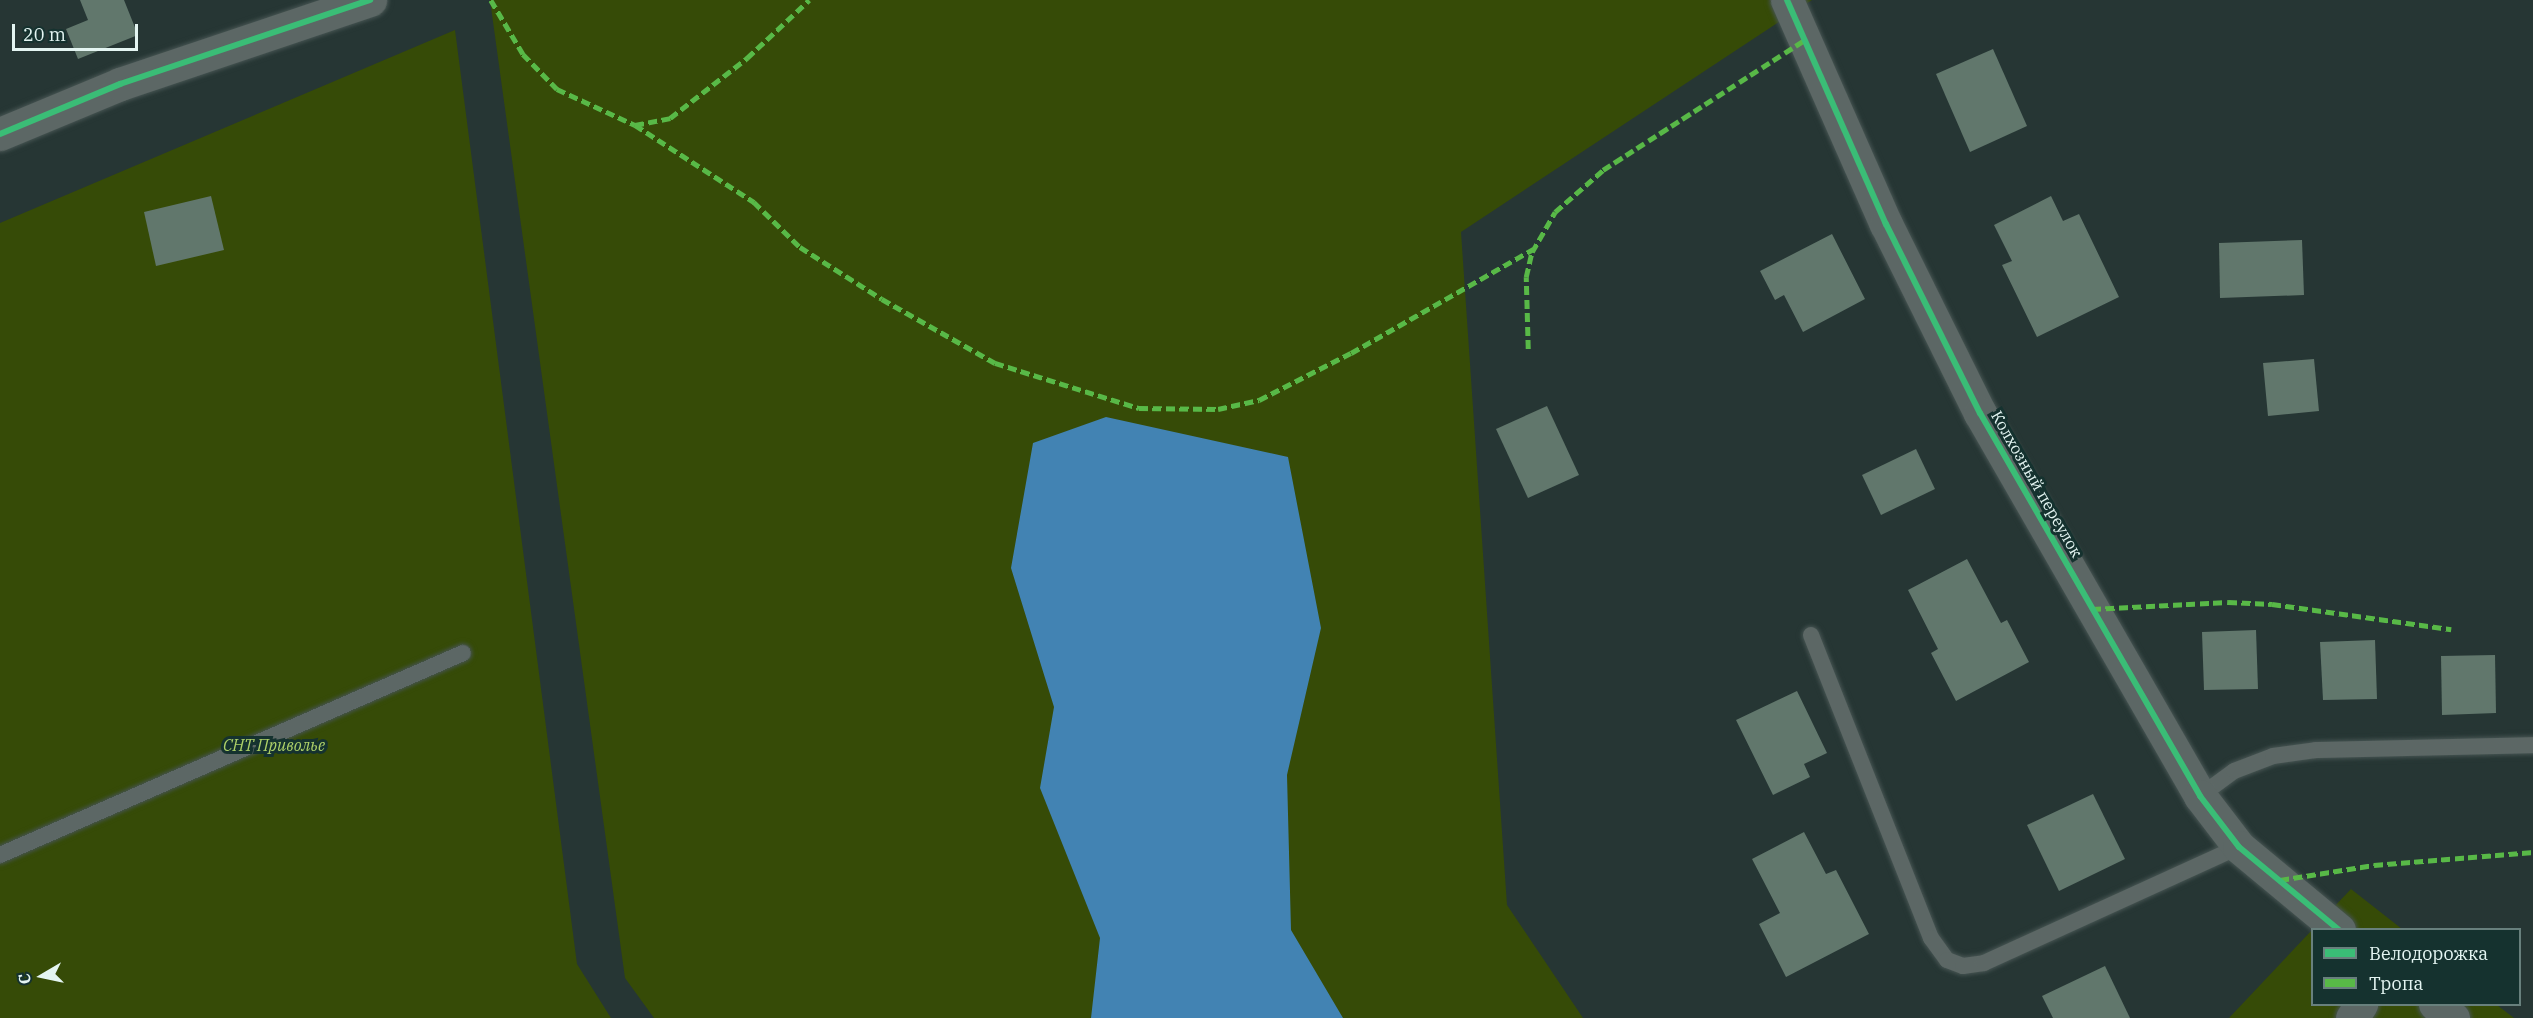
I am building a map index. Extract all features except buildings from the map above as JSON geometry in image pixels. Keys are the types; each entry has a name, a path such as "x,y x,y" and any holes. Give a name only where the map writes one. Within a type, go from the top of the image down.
{"street":[{"path":"0,134 120,84 370,0"},
{"name":"Колхозный переулок","path":"1787,0 1886,224 1980,413 2200,796 2239,847 2337,928"},
{"path":"2436,1006 2453,1018"}],"lane":[{"path":"1811,635 1931,938 1951,962 1966,967 1984,963 2239,847"},
{"path":"0,855 463,654"},
{"path":"2200,796 2234,771 2273,756 2316,750 2533,745"}],"green space":[{"path":"490,0 1812,0 1461,232 1507,905 1583,1018 654,1018 625,978"},
{"name":"СНТ Приволье","path":"455,30 577,964 611,1018 0,1018 0,223"},
{"path":"2351,889 2401,928 2314,928"},
{"path":"2311,931 2311,1006 2498,1006 2514,1018 2229,1018"}],"water":[{"path":"1106,417 1288,457 1321,628 1287,775 1291,930 1343,1018 1091,1018 1100,938 1040,788 1054,707 1011,568 1033,443"}],"marked path":[{"path":"491,0 523,54 557,89 635,125 754,202 800,247 882,299 995,363 1139,408 1218,409 1259,400 1351,353 1533,249"},
{"path":"635,125 670,118 747,58 809,0"},
{"path":"1528,349 1526,277 1532,252 1555,212 1603,170 1805,40"},
{"path":"2092,609 2228,602 2272,604 2451,629"},
{"path":"2280,880 2374,865 2533,852"}],"cycle path":[{"path":"0,134 120,84 370,0"},
{"path":"1787,0 1886,224 1980,413 2200,796 2239,847 2337,928"}]}
